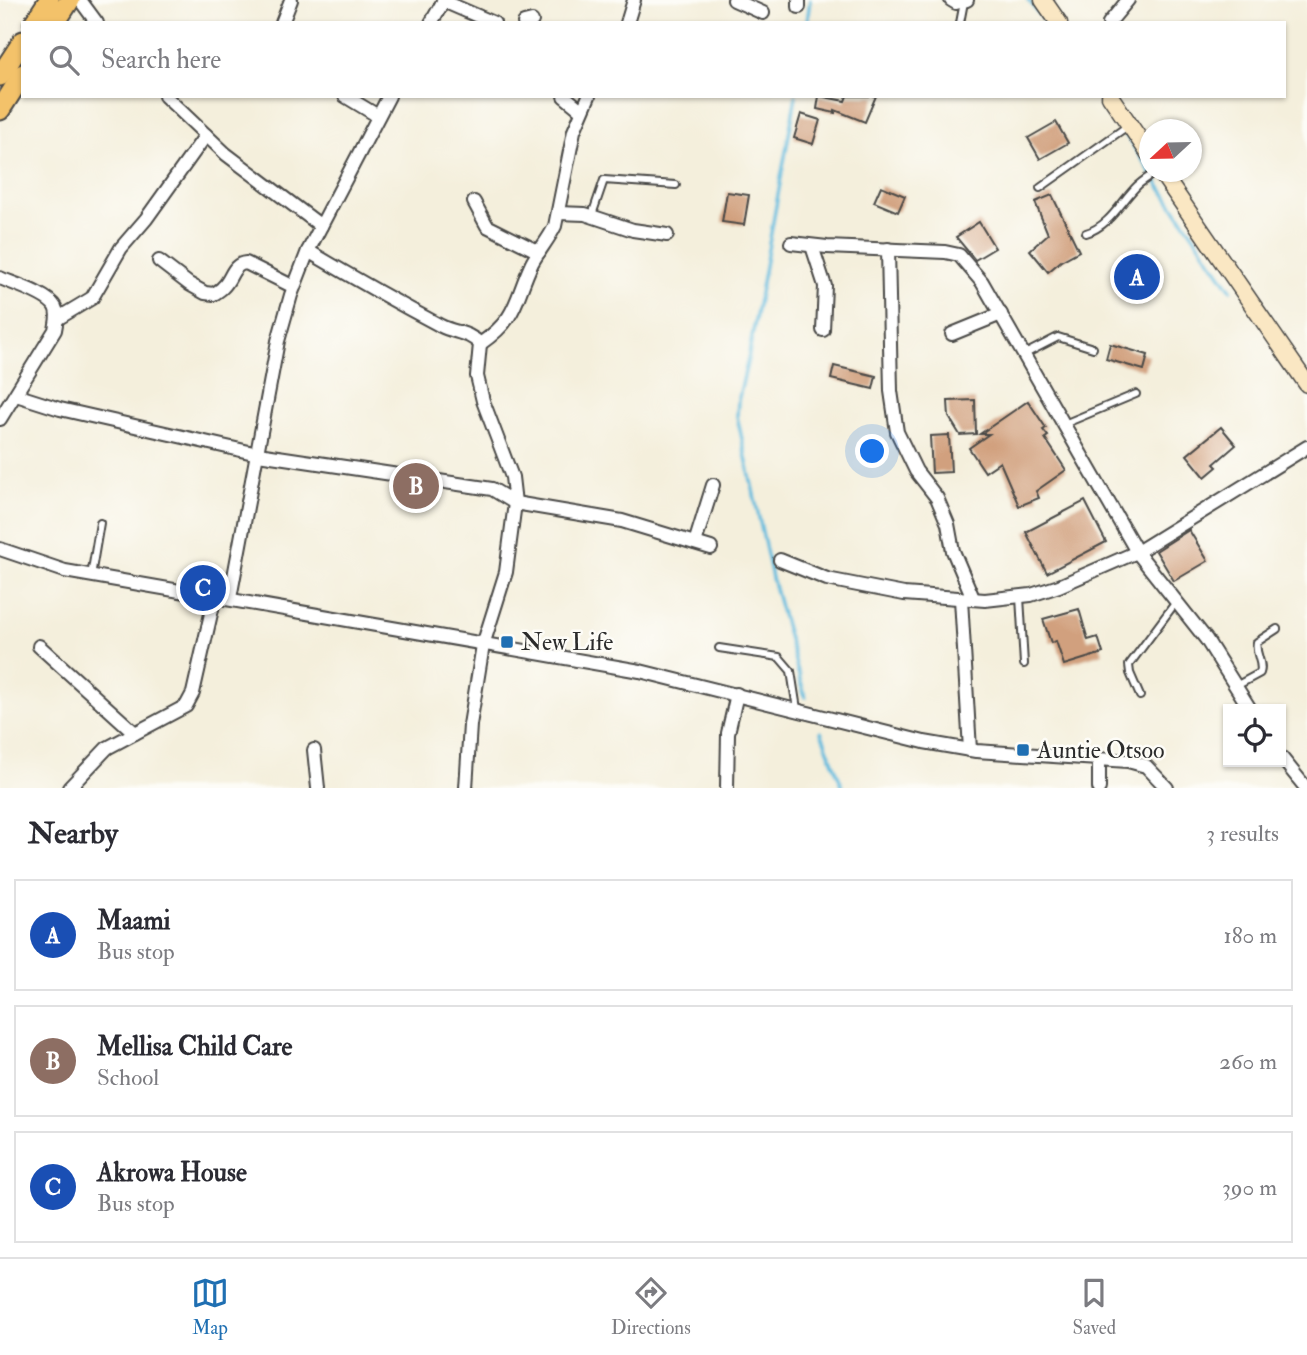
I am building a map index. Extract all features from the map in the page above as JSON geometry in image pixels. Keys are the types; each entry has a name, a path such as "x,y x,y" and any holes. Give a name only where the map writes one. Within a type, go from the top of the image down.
{"main road":[{"path":"35,21 49,0"},
{"path":"56,21 70,0"},
{"path":"0,76 21,44"},
{"path":"0,110 21,77"}],"street":[{"path":"80,0 96,21"},
{"path":"283,21 292,0"},
{"path":"432,21 443,0 490,21"},
{"path":"628,21 634,0"},
{"path":"734,0 763,13"},
{"path":"1043,0 1058,21"},
{"path":"1111,21 1128,0"},
{"path":"167,98 226,154 321,226"},
{"path":"348,98 378,116"},
{"path":"230,598 278,341 294,287 308,251 388,98"},
{"path":"567,98 582,110"},
{"path":"480,344 496,333 509,318 519,300 530,268 549,239 558,213 566,165 588,98"},
{"path":"1111,98 1139,139"},
{"path":"57,319 92,298 121,248 146,219 206,135"},
{"path":"1166,182 1307,384"},
{"path":"474,202 486,226 539,252"},
{"path":"558,213 592,215 633,230 667,235"},
{"path":"791,243 959,255 982,282 1002,314 1062,425 1137,552 1206,639 1247,704"},
{"path":"812,246 825,286 822,330"},
{"path":"888,249 891,391 897,432 916,471 937,498 948,524 967,599 970,750"},
{"path":"308,251 379,293 449,330 473,337 480,344"},
{"path":"159,261 205,293 214,294 223,288 241,263 294,287"},
{"path":"0,278 47,298 55,307 57,319 55,330 0,419"},
{"path":"952,334 1002,314"},
{"path":"466,788 470,725 483,645 506,572 515,503 512,477 483,401 477,376 480,344"},
{"path":"16,395 60,409 258,454 492,489 515,503 622,521 711,548"},
{"path":"780,560 827,579 904,594 985,600 1020,597 1059,586 1137,552 1307,447"},
{"path":"695,543 713,485"},
{"path":"0,549 65,571 91,576 640,671 970,750 1128,761 1146,766 1167,788"},
{"path":"69,788 107,748 187,706 193,693 215,596"},
{"path":"39,646 135,733"},
{"path":"727,788 728,733 737,694"},
{"path":"314,750 318,788"},
{"path":"1099,759 1099,788"},
{"path":"1286,763 1306,788"}],"lane":[{"path":"960,1 960,21"},
{"path":"1040,188 1129,125"},
{"path":"592,215 600,183 604,180 676,185"},
{"path":"1086,233 1097,229 1142,182"},
{"path":"1025,354 1058,337 1093,348"},
{"path":"1062,425 1136,394"},
{"path":"91,576 100,523"},
{"path":"1020,597 1024,664"},
{"path":"1140,696 1129,665 1176,602"},
{"path":"1236,686 1260,673 1262,666 1256,652 1257,642 1277,629"},
{"path":"719,648 779,657 791,671 797,709"}],"building":[{"path":"819,98 845,101 846,98 875,98 865,122 835,110 835,113 817,109"},
{"path":"801,114 820,120 813,144 794,138"},
{"path":"1056,122 1068,143 1040,159 1028,138"},
{"path":"881,186 905,196 898,212 874,202"},
{"path":"727,192 749,195 744,225 722,222"},
{"path":"1052,195 1079,251 1048,272 1030,250 1048,234 1035,202"},
{"path":"979,222 995,248 975,260 956,237"},
{"path":"1110,344 1148,355 1144,370 1106,359"},
{"path":"834,366 876,376 873,389 831,379"},
{"path":"975,400 976,434 960,435 949,417 948,401"},
{"path":"1028,401 1046,428 1043,430 1048,436 1045,438 1066,470 1036,491 1039,498 1019,506 1000,462 985,472 969,448 989,434 980,434"},
{"path":"1221,427 1236,445 1214,464 1217,467 1205,477 1187,455"},
{"path":"949,435 951,472 932,473 930,436"},
{"path":"1085,501 1106,542 1047,573 1026,532"},
{"path":"1189,530 1208,561 1174,581 1156,551"},
{"path":"1079,609 1088,640 1098,637 1103,653 1064,665 1056,641 1051,643 1043,619"}],"waterway":[{"path":"807,21 810,0"},
{"path":"1028,0 1044,21"},
{"path":"796,98 737,416 772,578 805,697"},
{"path":"1101,98 1139,155"},
{"path":"1157,182 1231,290"},
{"path":"821,732 843,788"}],"place":[{"name":"Maami","path":"1137,277"},
{"name":"Mellisa Child Care","path":"416,486"},
{"name":"Akrowa House","path":"203,588"},
{"name":"New Life","path":"507,642"},
{"name":"Auntie Otsoo","path":"1023,750"}]}
